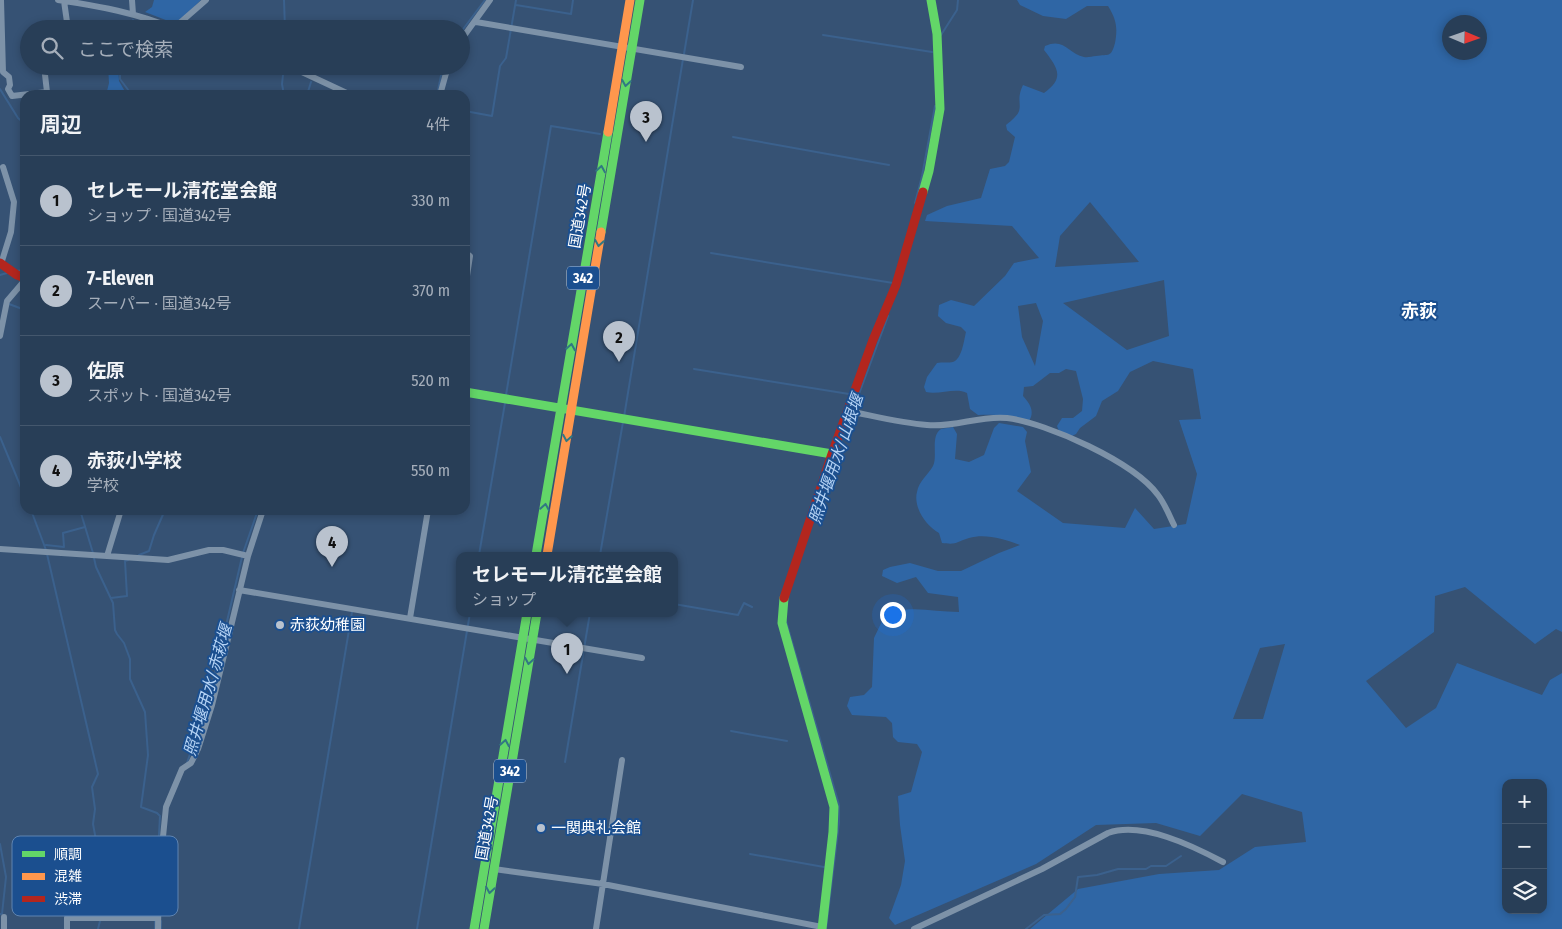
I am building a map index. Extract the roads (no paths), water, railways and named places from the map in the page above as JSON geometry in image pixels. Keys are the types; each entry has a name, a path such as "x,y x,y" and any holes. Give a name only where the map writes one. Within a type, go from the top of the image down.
{"main road":[{"name":"国道342号","path":"547,552 571,410 626,49 630,0"},
{"name":"国道342号","path":"537,552 626,49 640,0"},
{"path":"822,928 834,807 781,616 783,600 832,454 873,340 896,285 929,171 940,109 937,34 930,0"},
{"path":"1,264 20,276"},
{"path":"470,393 832,454"},
{"name":"国道342号","path":"484,929 489,869 526,617"},
{"name":"国道342号","path":"474,929 489,869 536,617"}],"street":[{"path":"1,0 3,72 9,77 10,85 8,89 12,96 20,95"},
{"path":"66,20 61,0 97,5 151,20"},
{"path":"132,0 133,14"},
{"path":"184,20 206,0"},
{"path":"470,29 490,0"},
{"path":"476,22 741,68"},
{"path":"45,75 47,90"},
{"path":"308,75 339,90"},
{"path":"441,90 446,75"},
{"path":"1,264 11,232 14,202 4,167"},
{"path":"0,336 7,301 20,285"},
{"path":"848,411 929,426 992,418 1008,418 1050,429 1080,442 1124,466 1146,481 1162,500 1174,525"},
{"path":"108,556 120,515"},
{"path":"163,836 166,807 182,769 191,763 198,749 212,705 239,590 261,515"},
{"path":"410,618 427,515"},
{"path":"0,549 168,560 209,550 222,550 248,556"},
{"path":"239,590 523,636 532,640 642,658"},
{"path":"596,929 622,760"},
{"path":"914,929 1042,869 1116,830 1132,829 1160,835 1197,848 1224,862"},
{"path":"489,869 603,884 822,928"},
{"path":"4,918 4,929"},
{"path":"67,929 67,918 158,918 158,929"}],"waterway":[{"path":"284,0 285,20"},
{"name":"照井堰用水/赤萩堰","path":"470,20 485,0"},
{"path":"470,112 492,116 500,66 506,58 516,0"},
{"path":"516,5 571,14 573,0"},
{"path":"684,54 693,0"},
{"name":"照井堰用水/山根堰","path":"941,35 957,10 958,0"},
{"path":"823,35 932,52"},
{"path":"624,417 683,59"},
{"path":"120,75 120,79 128,90"},
{"path":"283,75 283,90"},
{"name":"照井堰用水/赤萩堰","path":"438,90 441,75"},
{"path":"309,90 311,82"},
{"path":"0,89 20,120"},
{"name":"照井堰用水/山根堰","path":"915,203 936,106"},
{"path":"506,395 551,126 600,134"},
{"path":"733,137 889,165"},
{"path":"711,253 893,283"},
{"path":"16,271 20,270"},
{"path":"0,275 7,273"},
{"path":"9,304 20,308"},
{"name":"照井堰用水/山根堰","path":"853,410 888,316"},
{"path":"694,369 849,394"},
{"path":"480,552 505,403"},
{"path":"601,552 623,422"},
{"path":"0,437 20,485"},
{"path":"33,515 46,550"},
{"path":"82,515 93,553"},
{"path":"139,555 149,551 163,515"},
{"name":"照井堰用水/赤萩堰","path":"243,553 256,515"},
{"path":"46,545 64,547 63,533 85,527"},
{"path":"47,554 98,774 92,787 95,809 93,824 95,836"},
{"name":"照井堰用水/赤萩堰","path":"187,763 210,694 242,557"},
{"path":"94,558 96,567 113,603 115,630 124,643 130,659 130,679 145,712 148,755 141,807 160,816 159,836"},
{"path":"111,598 127,596 125,561 128,560"},
{"path":"678,605 738,615 744,603 752,607"},
{"path":"299,929 352,612"},
{"path":"417,929 469,617"},
{"path":"565,762 589,617"},
{"name":"照井堰用水/山根堰","path":"786,621 839,805 839,823 826,929"},
{"path":"731,731 787,741"},
{"path":"0,844 6,877 2,914 0,914"},
{"path":"750,854 824,867"},
{"path":"1026,929 1044,915 1060,914 1066,909 1075,897 1078,877 1097,875 1118,869 1146,869 1151,866 1166,866 1181,856"},
{"path":"98,929 100,921"},
{"path":"155,921 155,929"},
{"name":"照井堰用水/赤萩堰","path":"161,921 161,929"}],"place":[{"name":"佐原","path":"646,142"},
{"name":"7-Eleven","path":"619,362"},
{"name":"赤荻小学校","path":"332,567"},
{"name":"赤荻幼稚園","path":"280,625"},
{"name":"セレモール清花堂会館","path":"567,674"},
{"name":"一関典礼会館","path":"541,828"}],"district":[{"name":"赤荻","path":"1419,311"}]}
